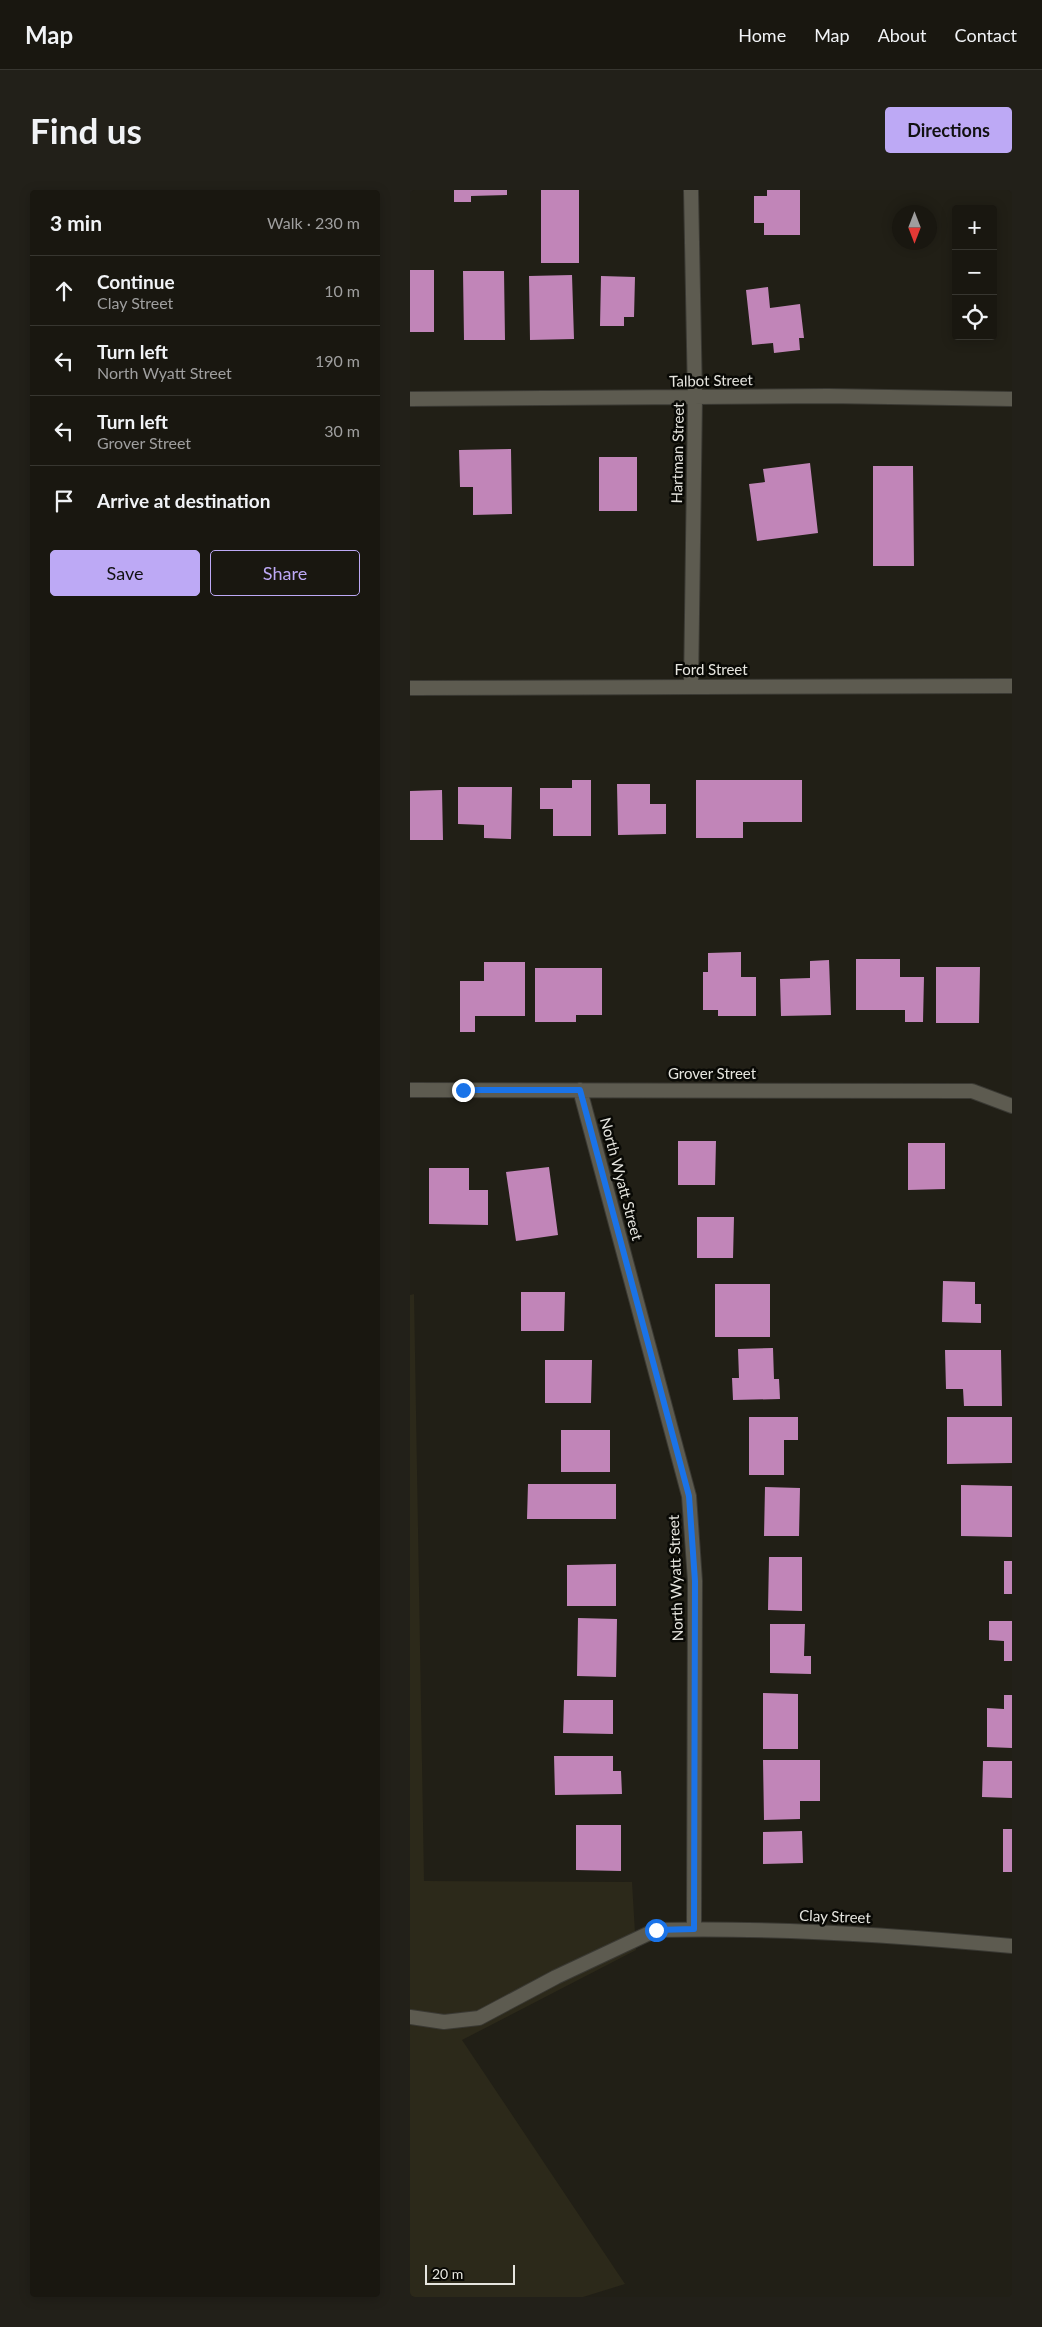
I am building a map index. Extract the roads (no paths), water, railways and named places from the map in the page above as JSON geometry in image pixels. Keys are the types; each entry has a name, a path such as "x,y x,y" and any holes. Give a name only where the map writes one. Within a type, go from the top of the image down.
{"street":[{"name":"Hartman Street","path":"691,190 695,398 691,687"},
{"name":"Talbot Street","path":"410,399 828,396 1012,399"},
{"name":"Ford Street","path":"410,688 1012,686"},
{"name":"Grover Street","path":"410,1090 972,1091 1012,1106"},
{"name":"North Wyatt Street","path":"580,1090 689,1496 695,1581 694,1929"},
{"name":"Clay Street","path":"410,2017 444,2022 478,2018 556,1977 656,1930 694,1929 894,1936 1012,1946"}]}
